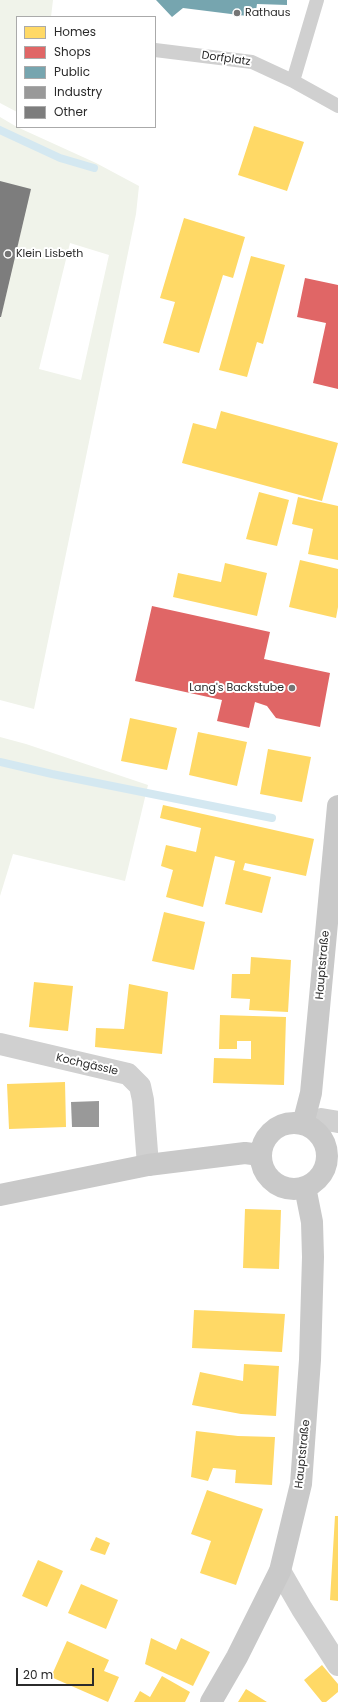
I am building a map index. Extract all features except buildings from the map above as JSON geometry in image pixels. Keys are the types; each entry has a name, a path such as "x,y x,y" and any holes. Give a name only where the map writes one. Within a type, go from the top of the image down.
{"main road":[{"name":"Hauptstraße","path":"306,1125 311,1094 338,806"},
{"path":"293,1122 306,1125 318,1133 324,1142 327,1152 326,1164 322,1174 314,1182 305,1187 289,1188 274,1183 266,1175 262,1166 260,1155 262,1145 274,1128 293,1122"},
{"path":"0,1194 148,1165 244,1153 260,1155"},
{"name":"Hauptstraße","path":"211,1702 237,1657 280,1571 301,1484 310,1360 313,1257 312,1222 305,1187"}],"street":[{"name":"Kochgässle","path":"0,1044 128,1074 140,1086 143,1100 148,1165"},
{"path":"306,1125 322,1119 338,1122"},
{"path":"280,1571 302,1609 338,1665"}],"lane":[{"path":"293,81 317,0"},
{"name":"Dorfplatz","path":"156,50 252,62 293,81 338,106"}],"shaded area":[{"path":"0,0 53,0 51,16 16,16 16,111 0,103"},
{"path":"0,117 16,126 16,128 19,128 96,163 139,186 136,214 34,709 0,700","holes":["70,243 109,255 81,380 39,369"]},
{"path":"0,737 26,744 148,785 125,881 13,854 0,896"}],"waterway":[{"path":"0,130 60,158 94,168"},
{"path":"0,762 52,774 272,818"}],"place":[{"name":"Rathaus","path":"237,13"},
{"name":"Klein Lisbeth","path":"8,254"},
{"name":"Lang's Backstube","path":"292,688"}]}
